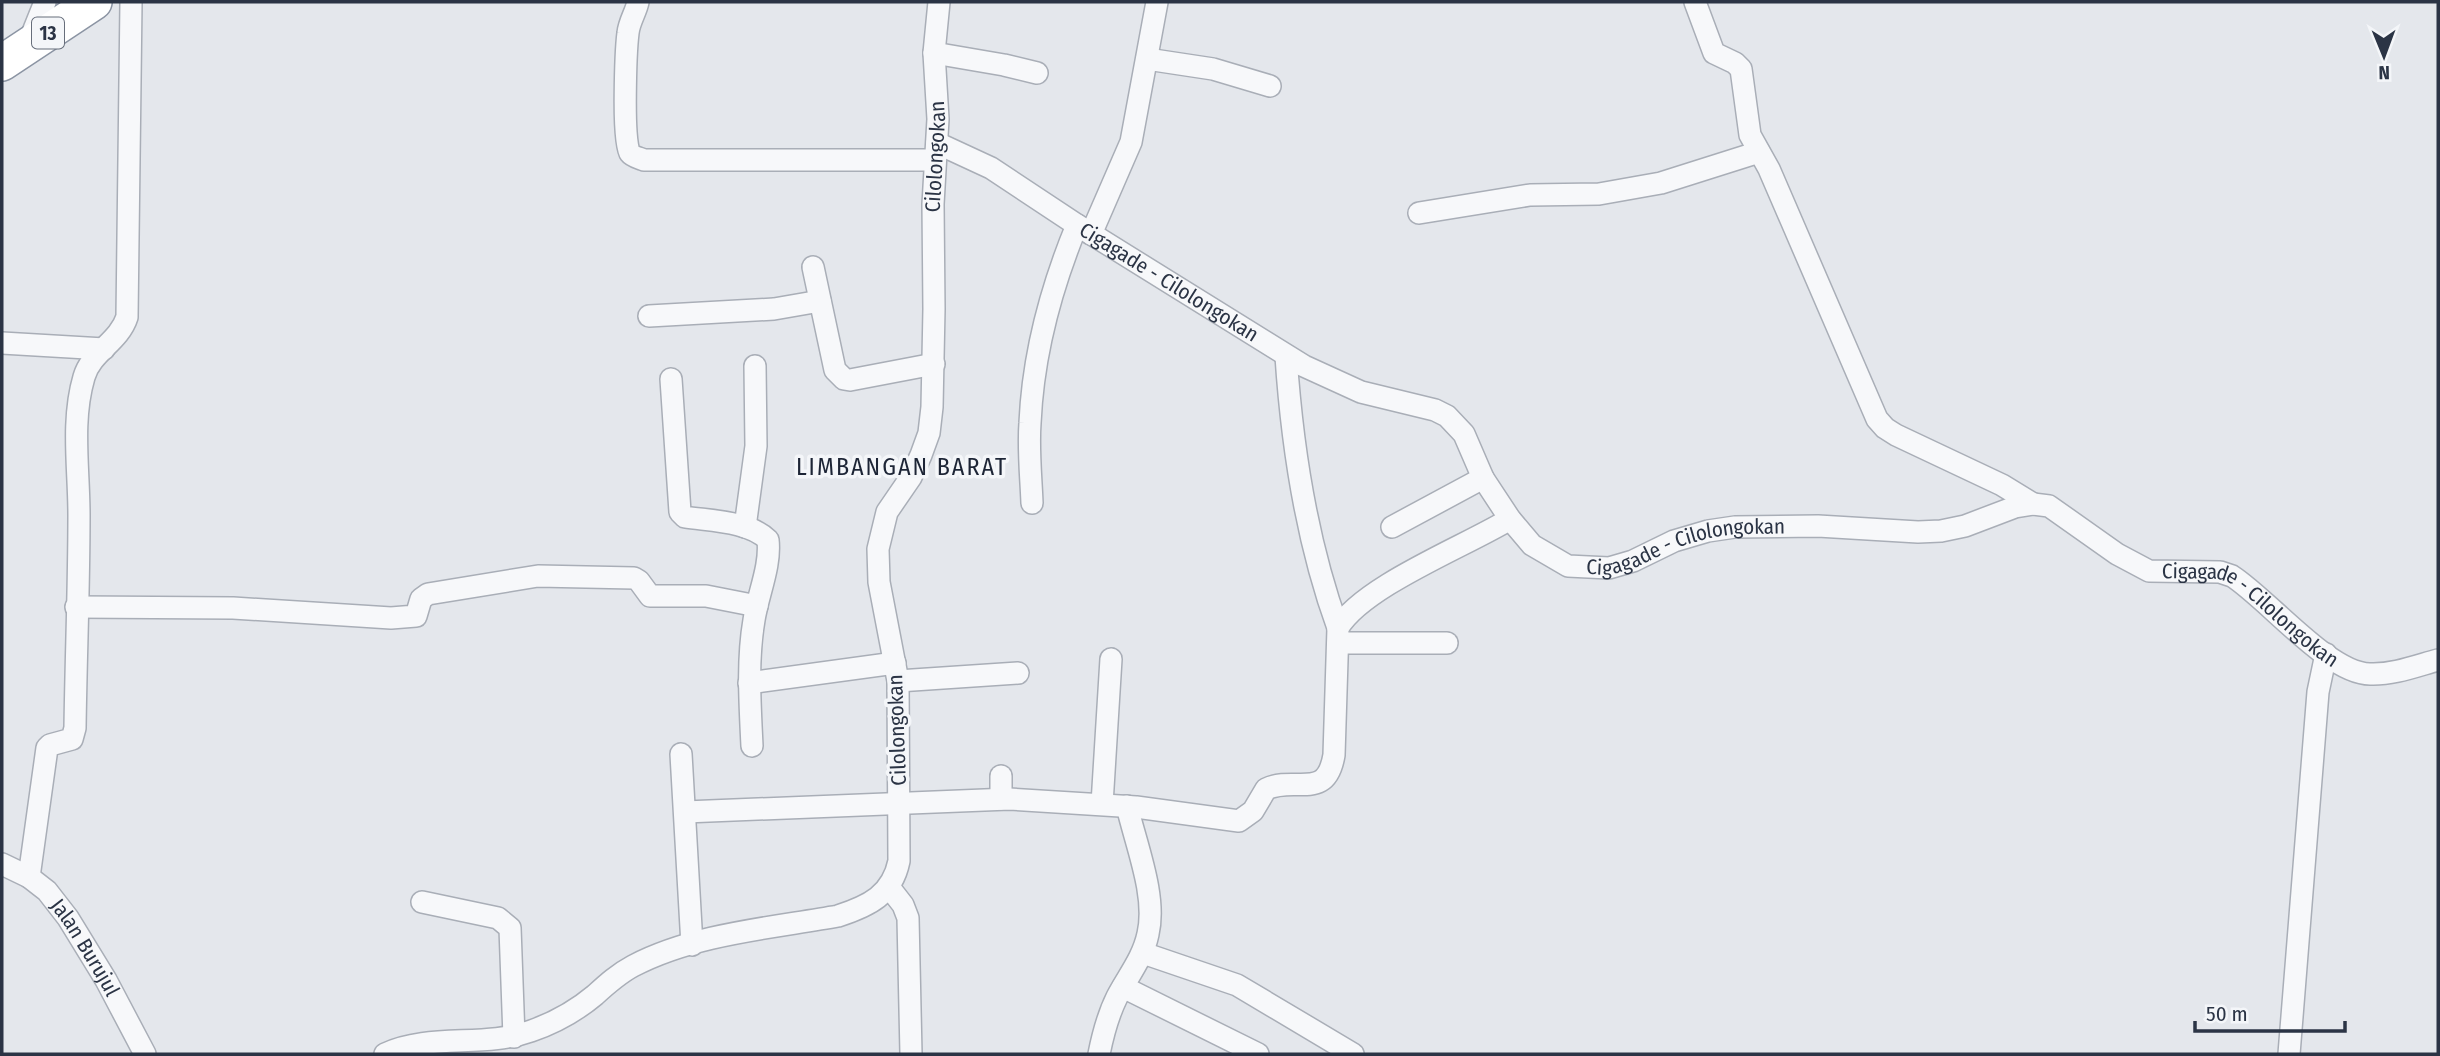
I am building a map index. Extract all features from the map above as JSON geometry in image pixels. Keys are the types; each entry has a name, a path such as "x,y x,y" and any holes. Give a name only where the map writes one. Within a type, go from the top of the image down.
{"highway":[{"name":"13","path":"14,55 94,2"}],"street":[{"path":"14,55 45,2"},
{"path":"29,877 47,748 69,741 74,734 78,414 84,375 90,364 120,334 127,317 131,2"},
{"path":"638,2 628,32 625,117 627,146 629,153 636,158 644,160 936,152"},
{"name":"Cilolongokan","path":"889,887 894,880 899,860 897,672 879,582 878,549 887,512 911,477 929,433 934,364 933,204 938,119 934,53 939,2"},
{"path":"1032,503 1030,422 1039,350 1058,270 1084,230 1131,142 1157,2"},
{"path":"1695,2 1714,53 1735,62 1741,69 1748,127 1769,169 1877,419 1896,435 2002,485 2034,504"},
{"path":"934,53 1037,73"},
{"path":"1147,59 1213,69 1270,86"},
{"name":"Cigagade - Cilolongokan","path":"936,152 991,168 1084,230 1286,356 1333,381 1362,392 1435,410 1447,416 1464,434 1483,478 1510,519 1532,545 1568,566 1609,568 1633,561 1674,541 1708,531 1735,527 1818,526 1941,531 1965,526 2015,507 2034,504 2049,506 2117,554 2149,571 2220,572 2232,576 2326,654 2351,671 2369,674 2391,672 2438,660"},
{"path":"1419,213 1530,195 1580,196 1648,186 1698,173 1759,152"},
{"path":"813,267 835,370 844,379 934,364"},
{"path":"649,316 774,309 820,301"},
{"path":"2,343 104,349"},
{"path":"685,812 1001,799 1127,806 1233,822 1247,818 1254,811 1266,789 1322,782 1328,774 1334,755 1338,635 1302,493 1290,413 1286,356"},
{"path":"745,527 756,446 755,366"},
{"path":"671,379 680,512 685,517 745,527 764,535 768,540 769,556 757,606 749,683 751,746"},
{"path":"1392,527 1483,478"},
{"path":"1338,635 1346,615 1387,586 1510,519"},
{"path":"76,607 233,608 391,618 416,616 422,597 428,594 512,579 548,576 634,578 650,596 706,596 757,606"},
{"path":"1338,635 1447,643"},
{"path":"2288,1054 2318,692 2326,654"},
{"path":"1102,804 1111,659"},
{"path":"749,683 897,672 1018,673"},
{"path":"681,754 692,945"},
{"path":"1001,776 1001,799"},
{"path":"1099,1054 1109,1014 1143,953 1149,934 1149,895 1127,806"},
{"name":"Jalan Burujul","path":"2,864 29,877 47,891 68,918 106,980 145,1054"},
{"path":"385,1054 404,1046 513,1037 562,1018 631,967 649,958 692,945 838,916 858,910 889,887 903,905 908,918 911,1054"},
{"path":"422,902 498,918 510,928 513,1037"},
{"path":"1143,953 1237,985 1353,1054"},
{"path":"1123,988 1258,1054"}],"district":[{"name":"LIMBANGAN BARAT","path":"902,467"}]}
